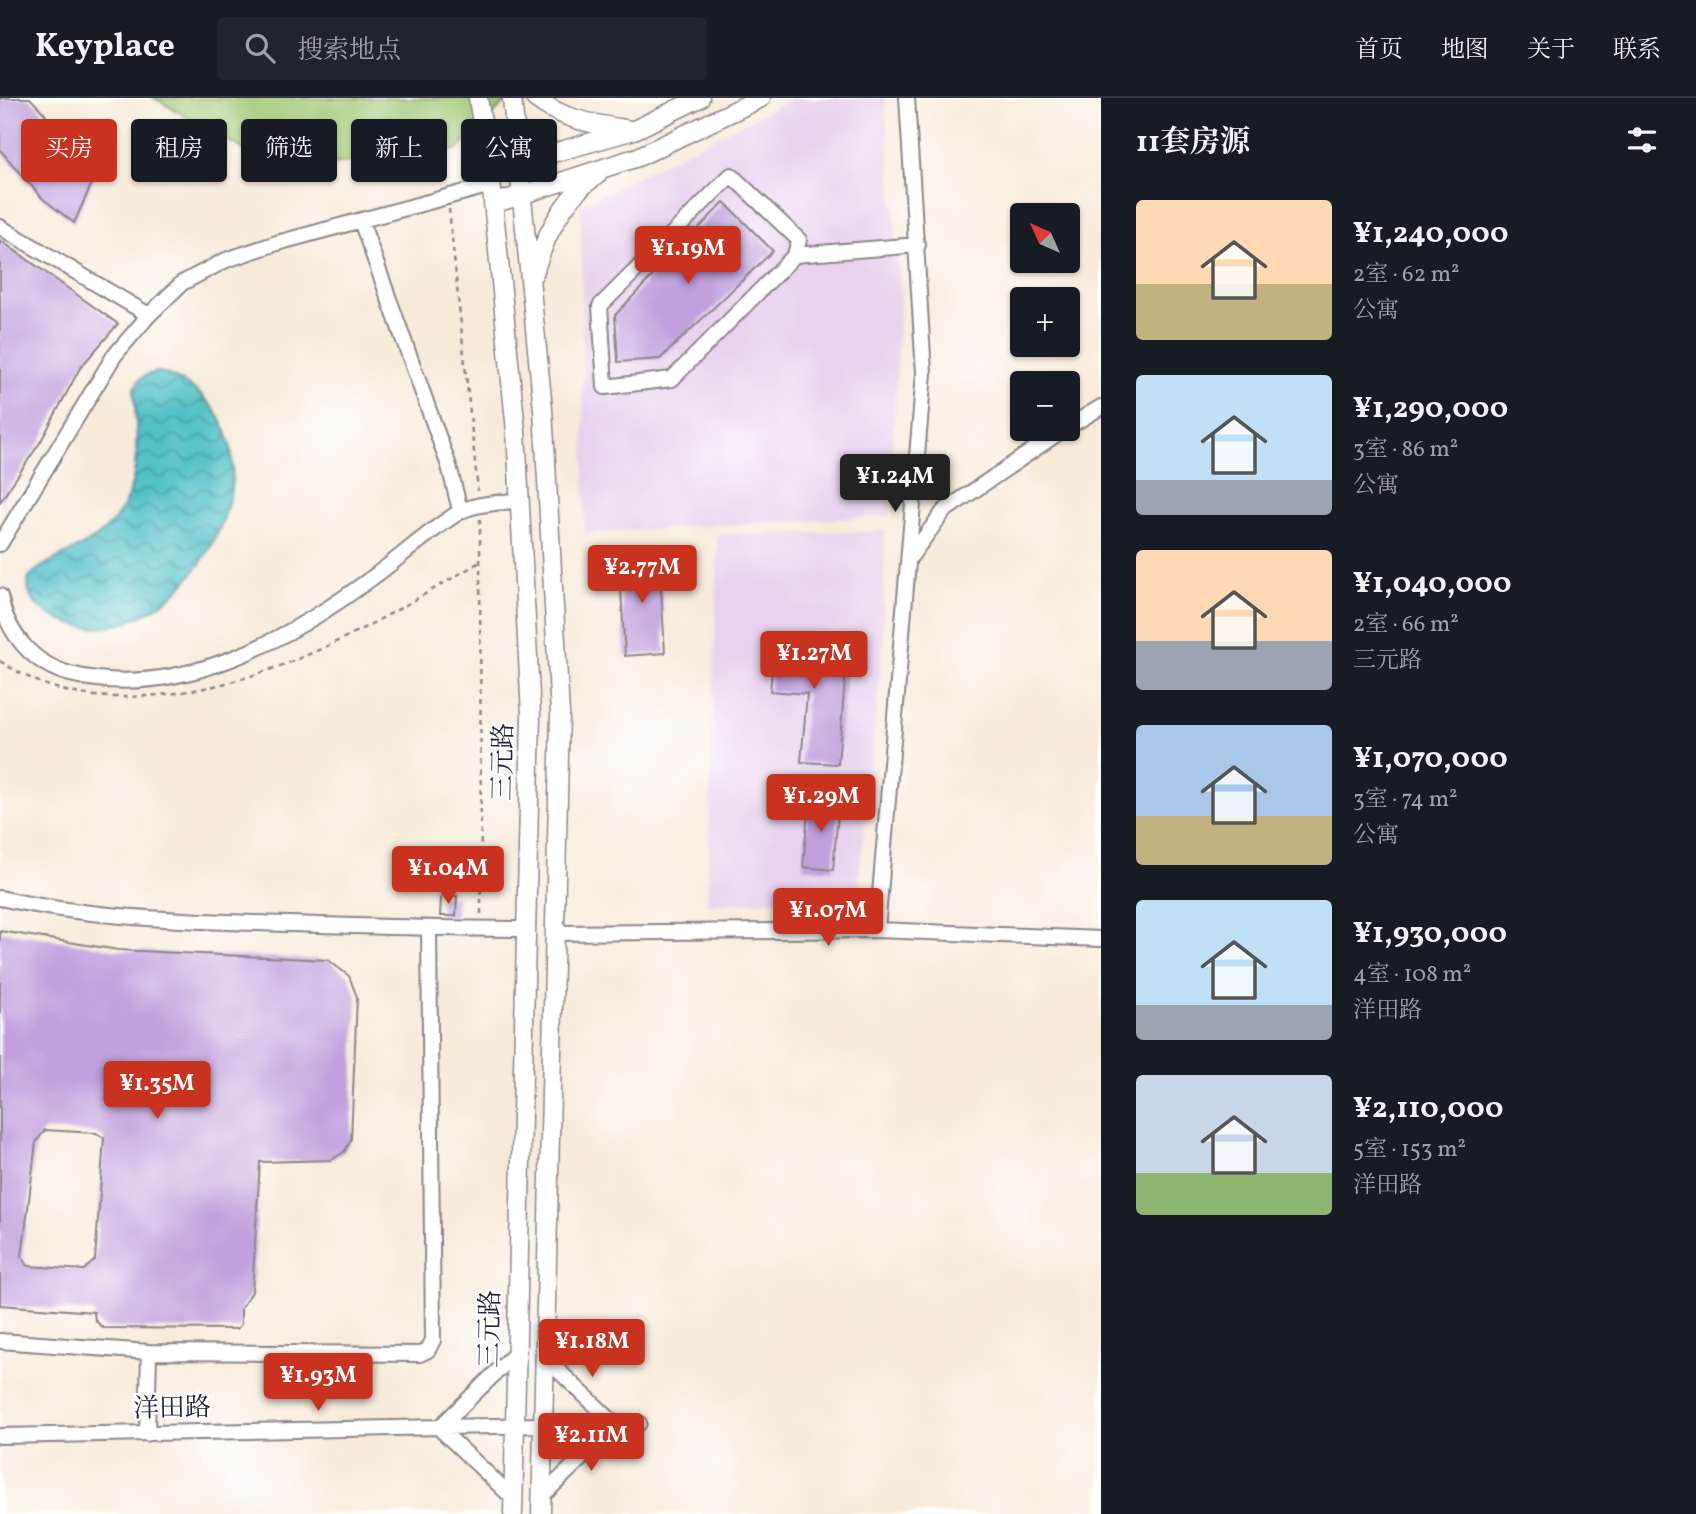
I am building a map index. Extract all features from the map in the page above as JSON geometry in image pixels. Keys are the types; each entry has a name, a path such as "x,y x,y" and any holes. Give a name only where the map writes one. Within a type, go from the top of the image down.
{"main road":[{"name":"三元路","path":"478,98 481,119"},
{"name":"三元路","path":"512,98 515,119"},
{"path":"535,98 554,113 582,122 634,130"},
{"path":"557,153 634,130 700,98"},
{"path":"493,204 614,165 761,98"},
{"path":"531,283 541,250 572,196 614,165"},
{"name":"三元路","path":"490,182 520,500 531,715 513,1506"},
{"name":"三元路","path":"522,182 544,422 560,714 542,1505"}],"street":[{"path":"877,930 924,373 907,98"},
{"path":"795,255 799,240 732,175 600,306 605,387 672,379 795,255 918,245"},
{"path":"0,544 114,356 149,315 183,284 226,260 276,243 447,197 481,182"},
{"path":"361,221 449,466 460,510"},
{"path":"0,227 149,315"},
{"path":"1080,420 1101,407"},
{"path":"909,558 944,511 1047,441"},
{"path":"0,596 4,614 19,640 38,659 56,669 114,680 186,673 251,652 303,624 368,581 460,510 520,500"},
{"path":"0,898 43,908 141,919 429,929 527,929"},
{"path":"0,1341 149,1352 420,1354 430,1348 433,1340 429,929"},
{"path":"555,933 877,930 1101,939"},
{"path":"147,1434 149,1352"},
{"path":"513,1506 439,1428 516,1353"},
{"path":"542,1505 616,1425 545,1358"},
{"name":"洋田路","path":"0,1436 639,1423"}],"path":[{"path":"447,197 480,507 481,929"}],"shaded area":[{"path":"793,98 885,98 901,293 889,516 585,533 581,205"},
{"path":"885,531 883,648 857,896 707,905 718,535"}],"green space":[{"path":"154,98 510,98 489,119 461,119 461,146 457,150 447,151 447,119 351,119 351,162 337,163 337,119 241,119 241,148 227,140 227,119 190,119"}],"water":[{"path":"160,372 208,402 230,444 230,493 213,542 183,585 143,615 97,628 50,615 32,600 28,590 29,577 45,564 99,535 114,521 131,487 135,468 134,389 144,376"}],"building":[{"path":"0,98 30,98 48,119 21,119 21,174 0,150"},
{"path":"28,182 93,182 74,223 42,198"},
{"path":"724,202 773,251 660,359 618,362 615,315"},
{"path":"0,240 118,324 80,368 41,441 0,502"},
{"path":"659,554 665,653 625,656 619,557"},
{"path":"775,638 848,643 838,764 801,762 807,694 770,691"},
{"path":"809,799 839,802 833,870 803,867"},
{"path":"441,896 457,896 456,916 440,916"},
{"path":"0,931 118,950 328,960 349,976 357,997 351,1140 344,1152 331,1160 260,1162 252,1292 241,1308 241,1324 237,1329 103,1328 95,1320 94,1312 0,1305","holes":["45,1130 96,1133 104,1138 95,1260 84,1270 28,1266 22,1257 36,1142"]}]}
